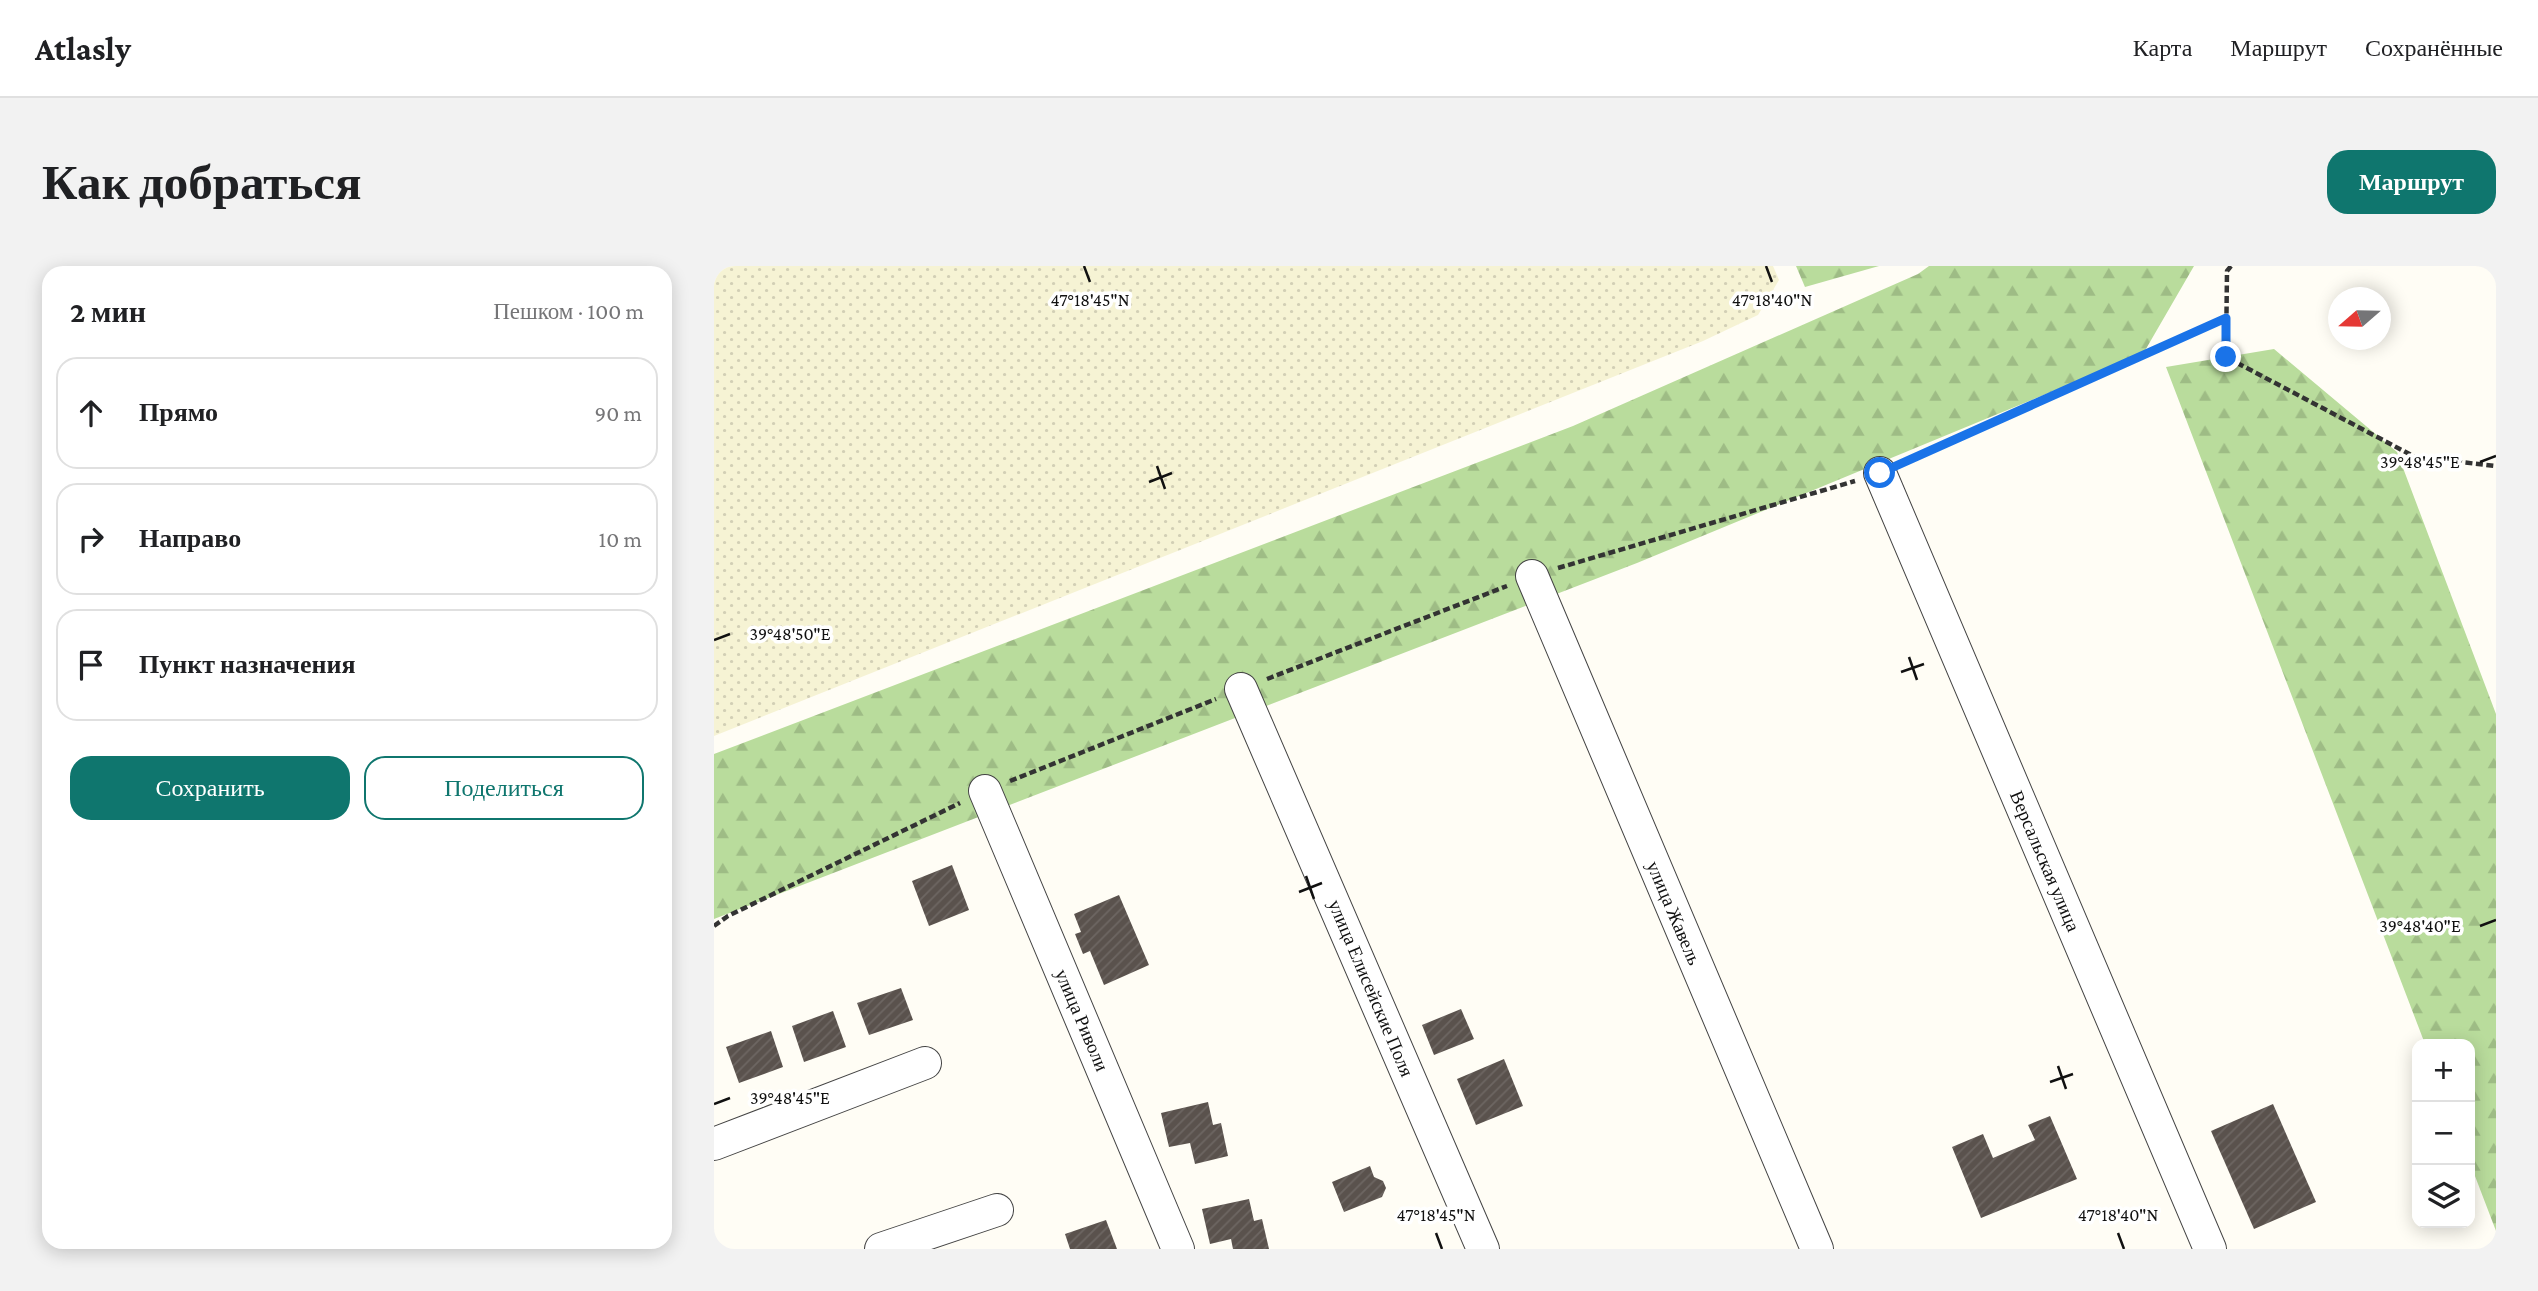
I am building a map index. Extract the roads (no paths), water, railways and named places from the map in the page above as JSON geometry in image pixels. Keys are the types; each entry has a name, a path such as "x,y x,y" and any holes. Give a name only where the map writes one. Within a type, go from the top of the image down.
{"street":[{"name":"Версальская улица","path":"1880,473 2210,1249"},
{"name":"улица Жавель","path":"1532,576 1817,1249"},
{"name":"улица Елисейские Поля","path":"1241,689 1483,1249"},
{"name":"улица Риволи","path":"985,791 1178,1249"},
{"path":"714,1144 925,1063"},
{"path":"881,1249 997,1210"}]}
